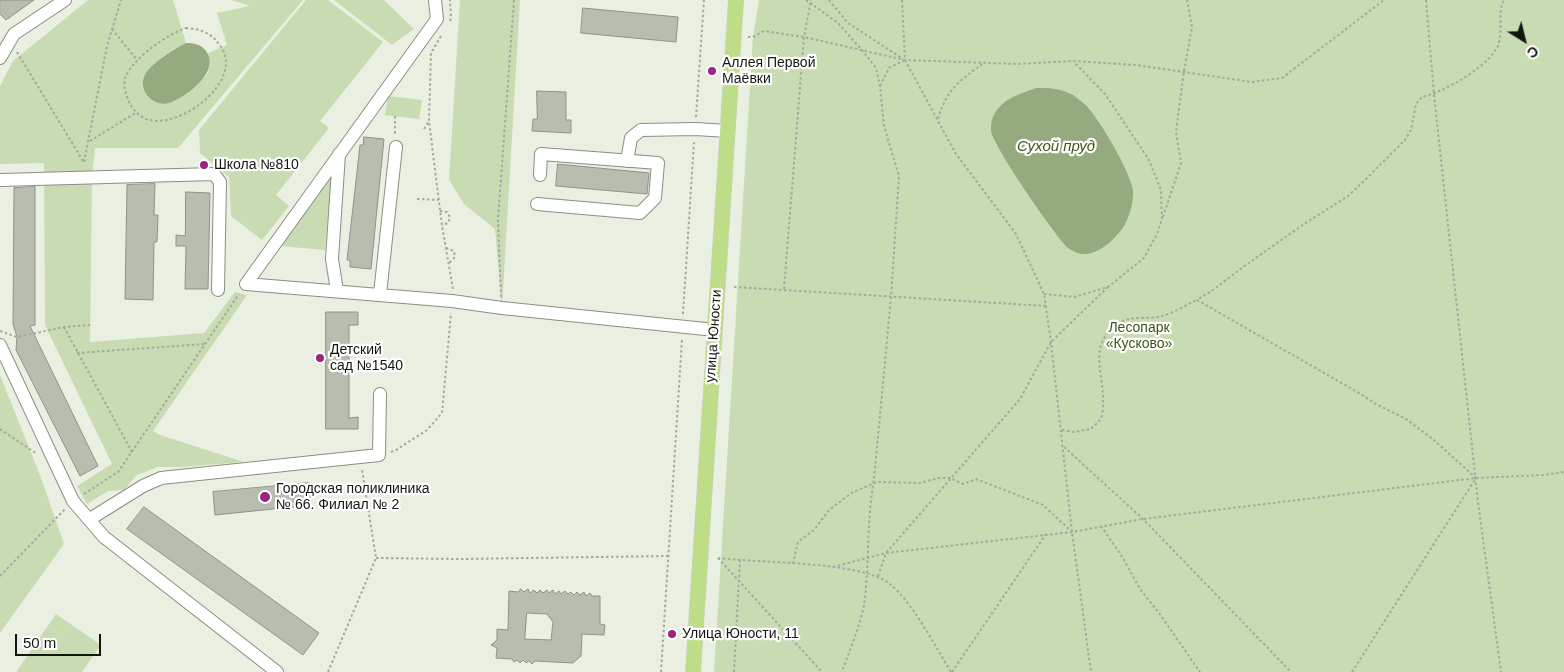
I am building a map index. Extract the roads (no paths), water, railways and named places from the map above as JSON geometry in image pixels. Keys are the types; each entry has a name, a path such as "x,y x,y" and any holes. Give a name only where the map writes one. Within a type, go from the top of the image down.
{"main road":[{"name":"улица Юности","path":"693,672 736,0"}],"lane":[{"path":"0,58 14,34 65,0"},
{"path":"436,0 437,18 246,284 452,301 715,330"},
{"path":"627,161 632,138 641,130 695,129 728,131"},
{"path":"380,294 396,147"},
{"path":"336,291 332,259 339,154"},
{"path":"537,204 640,213 655,198 658,163 541,154 540,175"},
{"path":"0,180 214,174 220,182 218,290"},
{"path":"0,344 73,501 104,537 277,672"},
{"path":"90,519 142,486 162,478 379,455 380,394"}],"water":[{"path":"186,43 197,44 206,51 209,67 206,75 193,89 176,100 163,104 157,103 147,96 144,90 143,79 149,69 159,60"},
{"name":"Сухой пруд","path":"1036,88 1064,91 1073,95 1086,106 1108,137 1131,181 1133,199 1125,225 1110,242 1099,250 1088,254 1077,253 1068,248 1061,240 1038,210 1002,154 991,131 992,121 999,107 1010,99"}],"place":[{"name":"Аллея Первой Маёвки","path":"712,71"},
{"name":"Школа №810","path":"204,165"},
{"name":"Детский сад №1540","path":"320,358"},
{"name":"Городская поликлиника № 66. Филиал № 2","path":"265,497"},
{"name":"Улица Юности, 11","path":"672,634"}],"park label":[{"name":"Лесопарк «Кусково»","path":"1139,336"}]}
